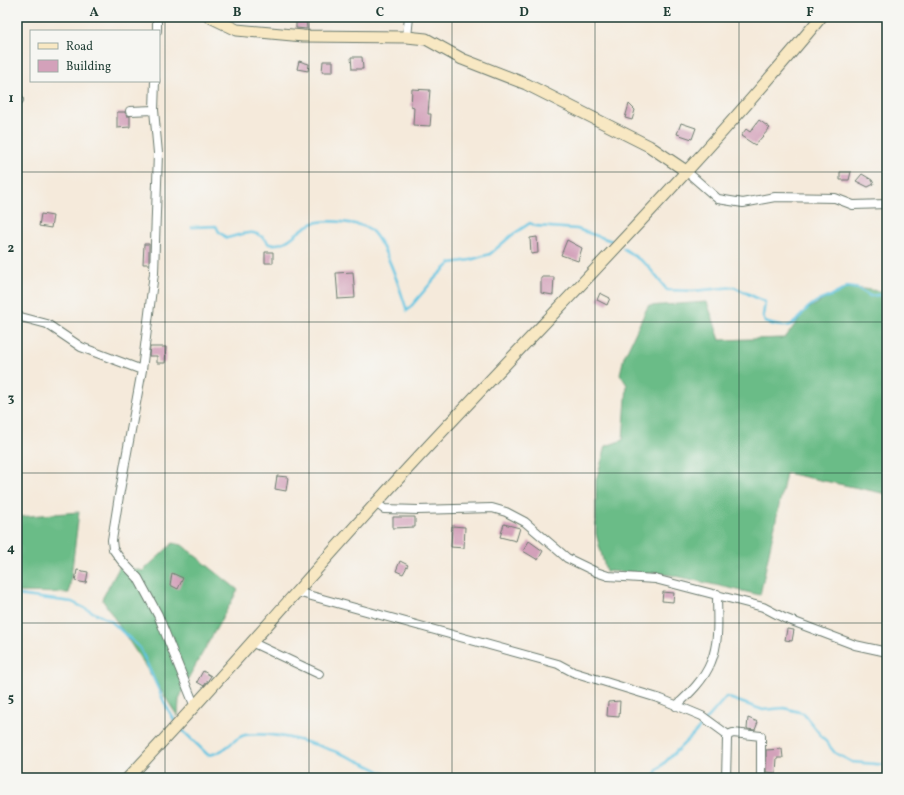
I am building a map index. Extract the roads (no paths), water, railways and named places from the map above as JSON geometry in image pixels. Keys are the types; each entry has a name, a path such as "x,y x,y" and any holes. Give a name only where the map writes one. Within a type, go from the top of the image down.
{"street":[{"path":"157,17 157,30"},
{"path":"210,17 237,30 303,36 407,36 426,39 462,59 526,84 649,146 686,171 718,199 743,203 775,197 835,198 853,205 887,204"},
{"path":"407,36 409,17"},
{"path":"128,778 172,733 376,503 686,171 772,76 821,17"},
{"path":"155,82 154,110 158,152 154,273 142,370 112,540 113,549 138,578 158,615 195,707"},
{"path":"17,94 19,100 17,102"},
{"path":"130,111 154,110"},
{"path":"17,316 47,324 81,347 142,370"},
{"path":"376,503 384,509 418,510 492,508 506,512 525,522 567,558 596,572 608,576 655,579 764,606 784,618 855,645 887,652"},
{"path":"297,592 558,664 573,672 661,699 705,718 728,735"},
{"path":"676,706 697,686 711,662 717,636 717,594"},
{"path":"253,643 319,674"},
{"path":"728,735 733,733 761,736 761,778"},
{"path":"726,778 728,735"}],"waterway":[{"path":"192,227 216,226 219,232 227,238 245,233 255,233 264,238 269,244 277,244 288,240 302,229 321,221 342,222 366,227 373,232 385,252 396,278 407,311 436,277 451,263 470,260 490,254 512,235 530,223 536,226 577,229 612,241"},
{"path":"623,248 647,265 667,290 693,291 734,287 765,302 763,316 765,322 777,325 791,325 816,302 836,294 847,287 859,289 870,296 887,294"},
{"path":"17,595 72,602 111,621 140,648 166,706 176,723"},
{"path":"654,778 657,770 694,734 726,697 763,710 784,708 803,713 835,753 852,762 887,765"},
{"path":"179,727 208,755 224,749 245,735 262,734 281,736 321,746 360,762 392,778"}]}
